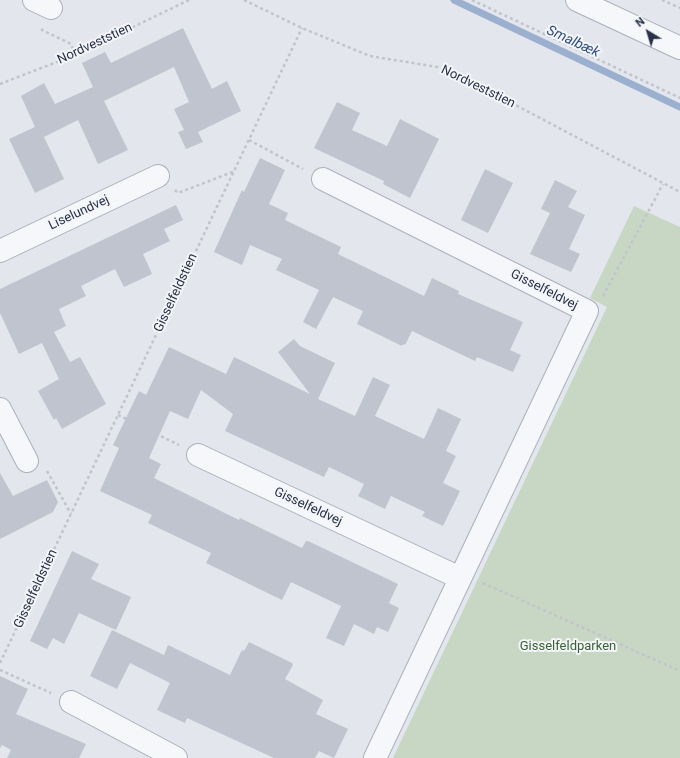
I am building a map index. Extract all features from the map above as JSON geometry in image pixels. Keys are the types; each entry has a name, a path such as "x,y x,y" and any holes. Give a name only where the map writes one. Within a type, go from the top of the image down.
{"street":[{"path":"577,0 680,48"},
{"name":"Liselundvej","path":"0,251 158,176"},
{"name":"Gisselfeldvej","path":"323,179 587,311 375,758"},
{"path":"0,409 27,461"},
{"name":"Gisselfeldvej","path":"198,455 461,576"},
{"path":"71,702 176,758"}],"path":[{"name":"Nordveststien","path":"0,84 75,55 189,0"},
{"name":"Nordveststien","path":"244,0 250,1 302,28 370,56 437,67 489,91 680,192"},
{"path":"472,0 680,98"},
{"path":"662,0 680,8"},
{"path":"43,4 42,30 70,44 75,55"},
{"name":"Gisselfeldstien","path":"0,663 302,28"},
{"path":"249,140 323,179"},
{"path":"158,176 178,193 235,171"},
{"path":"587,311 597,307 663,184"},
{"path":"118,415 198,455"},
{"path":"27,461 42,460 71,514"},
{"path":"461,576 680,670"},
{"path":"0,670 71,702"}],"green space":[{"name":"Gisselfeldparken","path":"634,206 680,227 680,758 393,758 607,307 590,298"}],"building":[{"path":"183,28 212,89 227,81 241,111 198,132 203,142 186,149 178,132 184,130 174,109 189,102 174,67 104,101 128,150 98,164 78,120 44,137 64,179 35,193 9,139 35,127 21,96 44,83 55,104 93,87 82,63 105,52 111,63"},
{"path":"337,102 360,113 352,130 387,146 400,119 439,139 410,198 383,184 384,181 314,148"},
{"path":"260,158 285,170 269,204 288,213 285,220 341,247 338,254 424,296 432,278 459,291 458,294 523,322 510,350 521,355 513,372 477,357 475,361 412,331 405,345 403,344 402,346 357,324 363,311 333,297 316,329 303,322 319,290 276,270 282,259 250,245 242,265 214,252 242,190 244,192"},
{"path":"485,169 513,183 488,233 461,220"},
{"path":"555,180 577,191 568,207 585,215 569,249 580,254 571,272 530,254 550,213 541,209"},
{"path":"176,205 183,220 164,229 170,241 143,254 152,274 124,287 115,269 81,286 86,296 59,309 66,326 54,332 70,362 80,357 106,404 62,429 56,418 54,420 38,391 59,379 42,343 19,354 0,313 0,289"},
{"path":"294,339 300,346 335,363 318,399 355,416 373,377 390,385 375,416 424,439 438,408 461,419 446,451 456,456 443,483 460,491 443,526 422,516 425,512 391,496 385,509 358,496 364,484 329,467 324,477 225,431 233,414 201,390 188,419 170,411 149,458 161,464 154,478 239,520 240,518 302,548 306,541 308,541 398,584 389,603 399,608 388,632 377,627 374,634 354,624 344,646 326,638 341,606 291,582 282,600 206,563 211,553 148,523 152,515 100,491 119,448 113,445 139,391 146,395 169,347 226,374 234,357 310,394 278,352"},
{"path":"0,473 13,496 47,480 58,502 53,512 0,539"},
{"path":"72,551 99,564 91,579 131,597 116,630 79,613 64,644 53,638 47,649 30,641"},
{"path":"112,630 164,655 168,645 230,675 242,650 244,651 249,642 292,663 293,665 285,679 323,700 316,714 348,729 334,758 319,751 315,758 274,758 187,718 185,723 157,710 170,683 130,663 117,689 90,676"},
{"path":"0,676 28,689 16,714 86,744 79,758 7,758 11,750 2,745 0,748"}],"waterway":[{"name":"Smalbæk","path":"454,0 680,107"}]}
